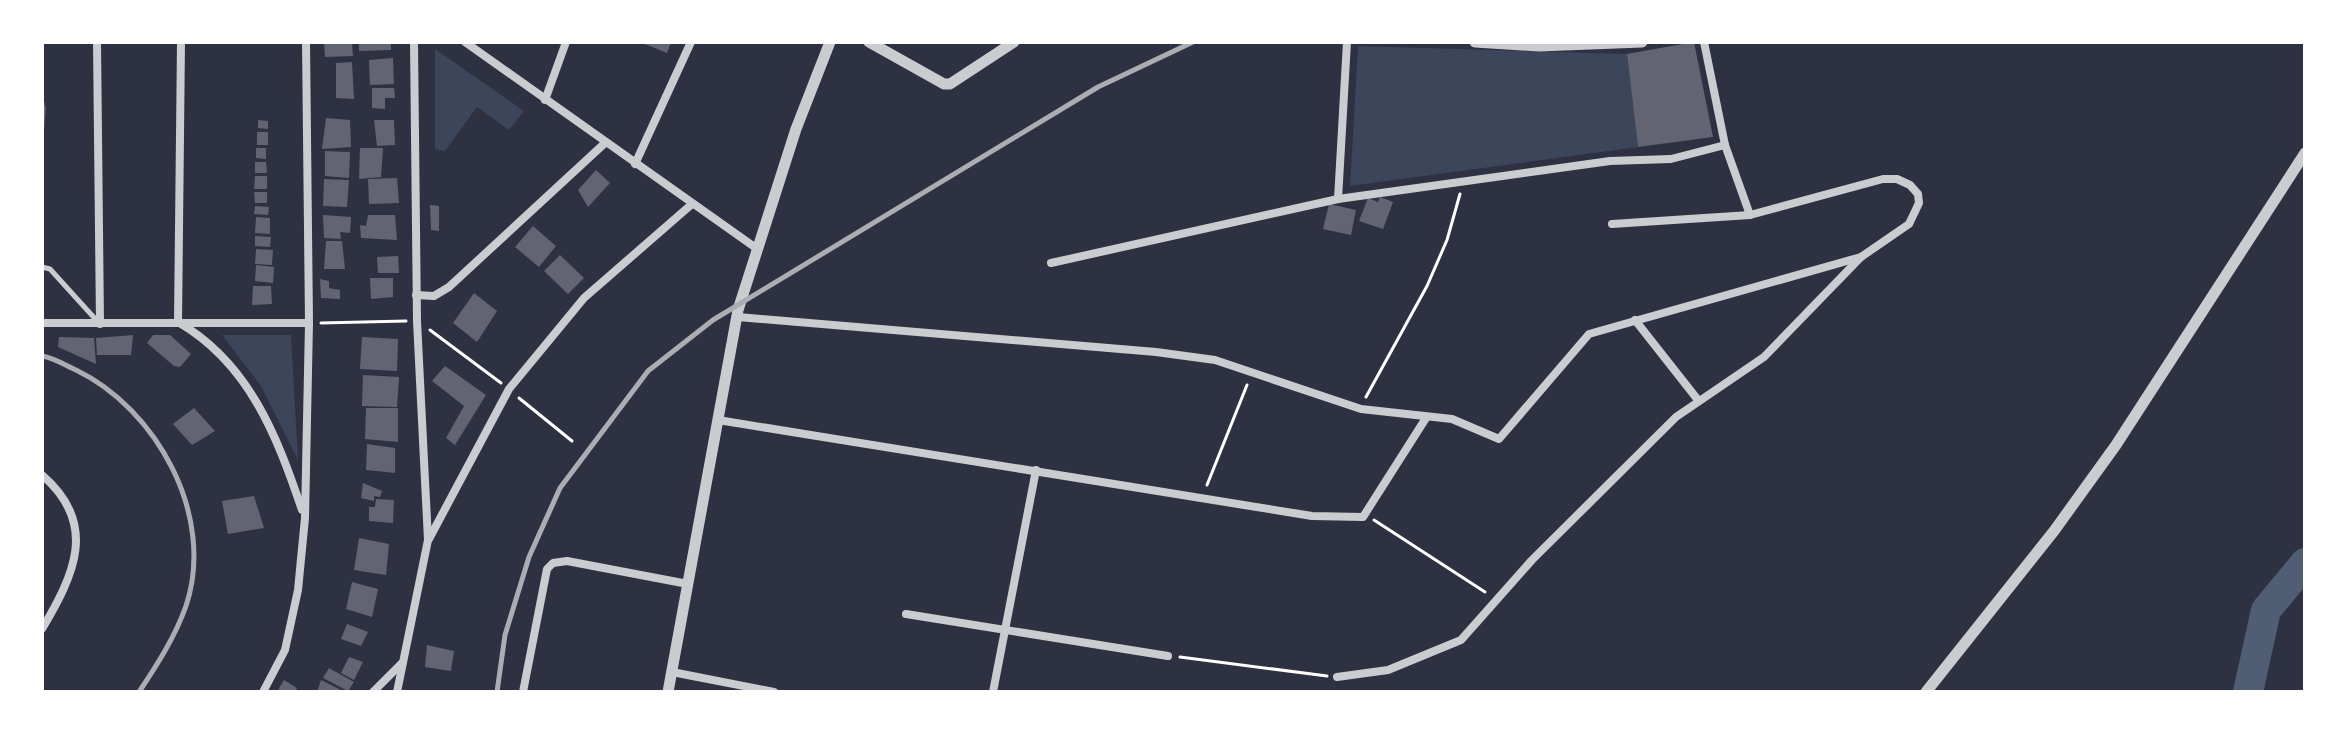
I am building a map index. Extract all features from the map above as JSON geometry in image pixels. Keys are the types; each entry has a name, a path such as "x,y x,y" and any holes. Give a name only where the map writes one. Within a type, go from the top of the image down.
{"street":[{"path":"97,42 100,324"},
{"path":"178,322 181,42"},
{"path":"263,692 285,650 298,590 305,518 309,323 306,42"},
{"path":"397,692 428,540 416,295 414,42"},
{"path":"465,42 756,248"},
{"path":"545,100 566,42"},
{"path":"635,164 691,42"},
{"path":"668,692 743,292 830,42"},
{"path":"869,42 944,84 950,84 1014,42"},
{"path":"1338,199 1347,42"},
{"path":"1475,42 1539,46 1642,42"},
{"path":"1704,42 1725,145 1750,215"},
{"path":"416,295 434,296 449,287 605,143"},
{"path":"1051,263 1338,199 1610,161 1671,159 1725,145"},
{"path":"1926,692 2054,531 2116,445 2305,153"},
{"path":"1337,677 1388,670 1427,657 1461,640 1543,549 1676,417 1764,357 1861,257 1909,224 1919,203 1918,194 1910,185 1897,179 1883,179 1750,215 1612,224"},
{"path":"428,540 509,389 584,298 692,204"},
{"path":"738,314 1215,360 1361,409 1452,419 1496,438 1503,437 1589,334 1861,257"},
{"path":"1635,320 1698,400"},
{"path":"178,322 208,339 258,405 284,454 305,518"},
{"path":"42,323 309,323"},
{"path":"718,420 1312,516 1363,517 1380,495 1426,418"},
{"path":"993,692 1036,470"},
{"path":"42,475 68,506 77,542 73,573 42,629"},
{"path":"523,692 547,569 553,563 567,561 688,584"},
{"path":"906,614 1168,656"},
{"path":"373,692 401,663"},
{"path":"672,672 774,692"}],"lane":[{"path":"42,267 50,269 100,324"}],"path":[{"path":"1361,409 1422,296 1447,240 1463,183"},
{"path":"309,323 417,321 509,389 572,441"},
{"path":"1202,497 1252,374"},
{"path":"1363,517 1376,520 1498,600"},
{"path":"1168,656 1337,677"}],"shaded area":[{"path":"1358,46 1627,54 1638,147 1350,186"},
{"path":"435,49 524,111 509,130 477,107 445,151 435,149"},
{"path":"222,335 291,335 298,460 261,386"}],"building":[{"path":"324,42 352,42 353,56 325,57"},
{"path":"359,42 391,42 391,50 359,51"},
{"path":"640,42 671,42 667,53"},
{"path":"1694,42 1713,137 1638,147 1627,54"},
{"path":"393,58 394,84 370,85 369,60"},
{"path":"352,62 354,99 336,98 336,63"},
{"path":"372,88 394,88 395,98 385,98 385,109 372,108"},
{"path":"42,94 46,108 44,131 42,131"},
{"path":"326,118 350,120 351,147 322,149"},
{"path":"258,120 268,121 268,129 258,128"},
{"path":"374,120 394,120 395,145 377,146"},
{"path":"257,132 268,132 268,145 257,145"},
{"path":"256,148 266,148 266,159 256,158"},
{"path":"360,148 383,148 381,177 359,179"},
{"path":"325,151 350,152 349,178 325,176"},
{"path":"255,162 266,162 267,173 255,173"},
{"path":"596,170 610,183 588,207 578,190"},
{"path":"255,176 267,176 267,189 254,189"},
{"path":"397,178 399,203 369,204 368,179"},
{"path":"324,179 349,180 347,207 323,206"},
{"path":"254,192 267,192 267,203 255,203"},
{"path":"1380,197 1393,202 1383,229 1359,221 1368,198 1378,202"},
{"path":"1329,204 1356,210 1351,235 1323,229"},
{"path":"430,205 439,206 439,231 431,230"},
{"path":"255,206 269,207 268,215 254,214"},
{"path":"323,215 351,217 350,233 340,232 341,239 324,238"},
{"path":"368,215 395,215 397,240 361,238 360,225 366,226"},
{"path":"256,217 270,218 270,234 255,233"},
{"path":"533,226 556,246 539,267 515,247"},
{"path":"255,236 271,237 270,247 255,246"},
{"path":"326,241 342,241 345,269 324,269"},
{"path":"256,249 273,250 272,265 255,264"},
{"path":"560,255 584,278 568,294 544,271"},
{"path":"398,256 399,273 378,273 377,257"},
{"path":"256,265 274,267 273,283 255,281"},
{"path":"370,278 393,278 393,297 371,299"},
{"path":"320,279 329,281 329,288 340,290 340,299 321,298"},
{"path":"253,286 271,286 272,304 252,305"},
{"path":"474,293 497,311 477,342 453,323"},
{"path":"133,335 131,355 97,355 96,338"},
{"path":"153,335 170,335 191,354 180,367 174,366 147,343"},
{"path":"59,337 94,338 96,364 58,347"},
{"path":"362,337 398,339 397,371 360,369"},
{"path":"445,366 486,395 455,445 446,438 464,406 432,381"},
{"path":"363,375 399,377 397,407 362,406"},
{"path":"194,408 215,431 192,445 173,424"},
{"path":"366,408 398,408 398,442 365,439"},
{"path":"367,444 395,448 395,473 366,470"},
{"path":"363,483 382,491 380,497 374,496 374,501 361,498"},
{"path":"254,496 264,528 228,534 222,501"},
{"path":"376,499 394,500 393,523 369,521 369,507 375,507"},
{"path":"359,538 389,544 386,575 354,570"},
{"path":"352,582 378,589 372,617 346,609"},
{"path":"347,624 368,632 361,646 341,639"},
{"path":"427,645 454,651 451,671 425,667"},
{"path":"349,657 363,662 354,680 341,673"},
{"path":"329,668 354,682 348,691 323,678"},
{"path":"284,680 297,688 295,692 277,692"},
{"path":"321,680 345,692 317,692"}],"waterway":[{"path":"2248,692 2266,610 2305,563"}],"railway":[{"path":"497,692 505,635 529,557 560,488 648,371 713,320 1098,87 1193,42"},
{"path":"42,356 76,370 105,388 132,411 173,469 186,502 193,537 193,572 186,606 171,640 139,692"}]}
